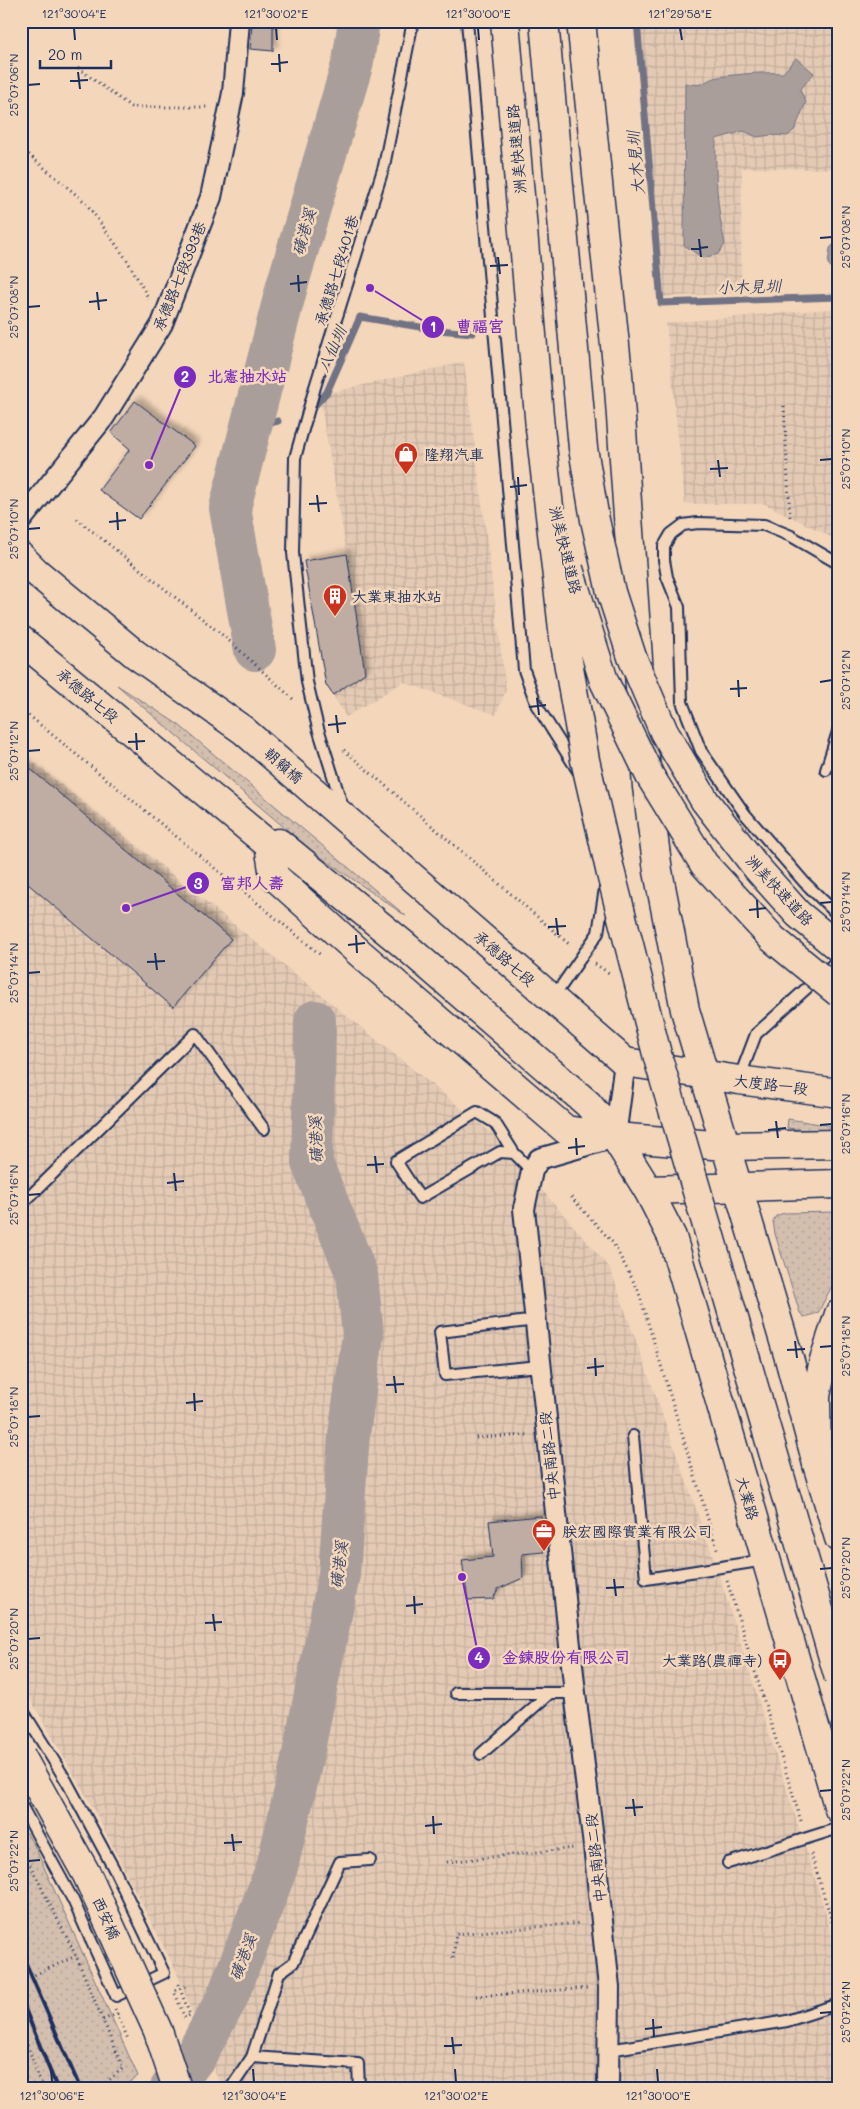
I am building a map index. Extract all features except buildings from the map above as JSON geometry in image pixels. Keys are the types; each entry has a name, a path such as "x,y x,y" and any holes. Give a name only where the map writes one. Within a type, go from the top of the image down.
{"main road":[{"name":"洲美快速道路","path":"505,21 540,428 553,500 584,620 604,681 650,776 704,864 773,939 839,994"},
{"name":"洲美快速道路","path":"544,21 583,448 594,520 611,592 632,657 664,732 705,801 757,868 792,907 839,948"},
{"path":"581,21 618,374 647,787 658,871 686,1010 704,1074 789,1358 828,1460"},
{"path":"540,428 564,638 585,760 611,874 658,1058 839,1678"},
{"name":"朝籟橋","path":"21,557 36,572 135,654 243,730 325,801"},
{"name":"承德路七段","path":"21,640 269,845"},
{"name":"承德路七段","path":"325,801 624,1062"},
{"path":"839,1144 725,1146 615,1137 566,1130 362,955 274,876 269,845 279,843 403,944 588,1104 615,1137 648,1190 839,1184"},
{"path":"624,1062 704,1074"},
{"name":"大度路一段","path":"704,1074 839,1093"},
{"name":"大業路","path":"648,1190 672,1237 839,1809"},
{"path":"839,1314 824,1360 816,1396 828,1460 839,1538"},
{"name":"西安橋","path":"21,1756 88,1875 158,2031 177,2088"}],"street":[{"name":"承德路七段393巷","path":"21,520 104,417 162,324 211,197 234,93 239,21"},
{"path":"532,1171 539,1159 615,1137 624,1062"},
{"name":"中央南路二段","path":"532,1171 524,1209 575,1693 609,1987 608,2088"}],"lane":[{"name":"承德路七段401巷","path":"347,820 318,728 307,682 293,553 295,458 315,386 384,166 413,21"},
{"path":"467,21 524,670 537,706 605,816 606,826 609,864 598,934 552,999"},
{"path":"839,564 791,536 764,526 698,523 683,525 671,534 664,546 667,578 678,607 682,702 701,751 745,814 804,882 839,916"},
{"path":"826,770 839,728"},
{"path":"738,1080 756,1034 839,959"},
{"path":"21,1205 195,1034 264,1128"},
{"path":"514,1152 500,1152 420,1198 396,1161 476,1112 495,1123 514,1152 532,1171"},
{"path":"536,1320 440,1332 445,1375 540,1366"},
{"path":"633,1436 646,1579 766,1560"},
{"path":"456,1693 575,1693"},
{"path":"481,1754 550,1693"},
{"path":"21,1708 67,1782 115,1872 164,1974 116,1996 72,1900 21,1806"},
{"path":"728,1863 839,1828"},
{"path":"230,2088 252,2057 279,1973 293,1963 340,1862 370,1860"},
{"path":"609,2050 787,2021 839,2004"},
{"path":"252,2057 358,2064 359,2088"}],"path":[{"path":"78,68 131,107 230,107"},
{"path":"21,148 86,203 127,260 162,324"},
{"path":"784,406 791,536"},
{"path":"76,519 226,637 305,711 318,728 539,918"},
{"path":"21,709 286,926"},
{"path":"476,1438 547,1433"},
{"path":"447,1862 594,1846"},
{"path":"21,1847 76,1956 123,2068 100,2088"},
{"path":"453,1958 456,1934 602,1922"},
{"path":"21,1981 76,1956"},
{"path":"178,1984 190,2016 186,2018 174,1991 185,1986"},
{"path":"476,1996 609,1987"},
{"path":"115,2009 128,2038"},
{"path":"103,2020 123,2011"},
{"path":"21,2026 42,2088"}],"shaded area":[{"path":"638,21 839,21 839,169 742,168 741,293 658,297"},
{"path":"796,58 814,73 800,90 806,102 795,129 788,136 771,135 757,137 744,131 716,139 717,192 725,244 718,254 703,258 684,245 685,83 697,85 719,77 783,73"},
{"path":"839,239 839,276 828,264 830,248"},
{"path":"839,308 839,541 765,504 685,504 666,323"},
{"name":"隆翔汽車","path":"464,362 506,690 496,715 403,682 346,717 333,695 365,673 347,554 319,395"},
{"path":"117,685 179,725 406,916 312,851"},
{"path":"21,752 493,1134 610,1268 714,1559 823,1904 839,1961 839,2088 221,2088 176,1971 92,1806 21,1683"},
{"path":"788,1119 839,1127 839,1130 814,1131 787,1128"},
{"path":"839,1212 839,1272 818,1313 804,1317 800,1313 775,1234 773,1221 776,1216 784,1213"},
{"path":"21,1824 34,1845 138,2076 122,2088 26,2088 21,2077"}],"waterway":[{"name":"磺港溪","path":"255,650 230,508 287,286 353,62 359,21"},
{"name":"大木見圳","path":"637,21 661,303 839,297"},
{"name":"八仙圳","path":"311,410 327,392 360,317 438,330 473,333"},
{"name":"八仙圳","path":"249,428 278,421"},
{"name":"磺港溪","path":"171,2088 196,2055 227,1998 277,1867 300,1769 339,1575 349,1434 363,1335 357,1275 312,1163 315,1021"}],"railway":[{"path":"21,1952 80,2088"},
{"path":"21,1999 57,2088"}],"place":[{"name":"曹福宮","path":"370,288"},
{"name":"北憲抽水站","path":"149,465"},
{"name":"隆翔汽車","path":"406,475"},
{"name":"大業東抽水站","path":"335,617"},
{"name":"富邦人壽","path":"126,908"},
{"name":"朕宏國際實業有限公司","path":"544,1552"},
{"name":"金鍊股份有限公司","path":"462,1577"},
{"name":"大業路(農禪寺)","path":"780,1681"}],"water label":[{"name":"小木見圳","path":"749,286"}]}
